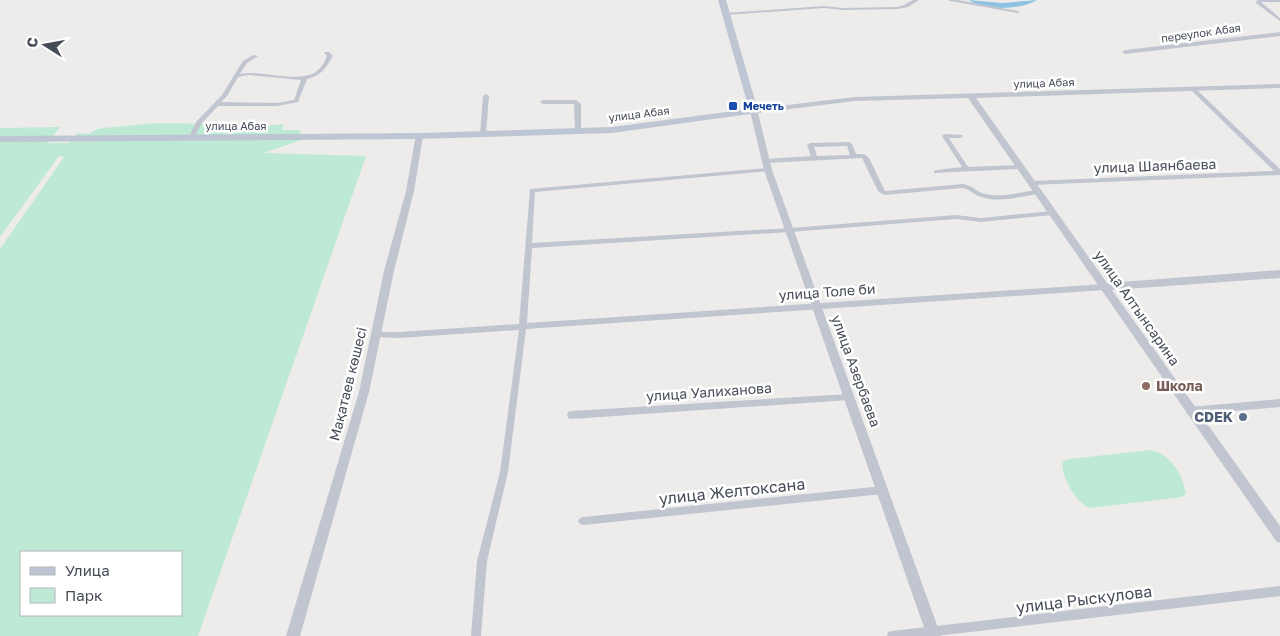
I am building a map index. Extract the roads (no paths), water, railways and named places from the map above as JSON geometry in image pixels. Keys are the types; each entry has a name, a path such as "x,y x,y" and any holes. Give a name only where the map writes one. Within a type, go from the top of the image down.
{"main road":[{"name":"улица Азербаева","path":"722,0 754,111"},
{"name":"улица Абая","path":"0,139 419,136 612,130 754,111"}],"street":[{"path":"726,14 824,7 843,9 898,8 917,0"},
{"path":"950,0 1018,12"},
{"path":"1280,1 1261,0 1258,2 1280,20"},
{"name":"переулок Абая","path":"1125,52 1280,34"},
{"path":"237,76 247,74 275,78 304,79 321,71 330,56 327,53"},
{"path":"191,138 199,122 217,104 245,62 255,56"},
{"path":"217,104 246,103 273,106 289,104 296,101 304,79"},
{"name":"улица Абая","path":"754,111 838,100 1280,86"},
{"path":"1194,90 1280,173"},
{"path":"484,134 486,96"},
{"name":"улица Алтынсарина","path":"971,96 1280,537"},
{"path":"542,102 576,102 578,104 578,131"},
{"name":"улица Азербаева","path":"754,111 767,166 933,634"},
{"name":"Мақатаев көшесі","path":"292,636 364,392 389,271 410,191 419,136"},
{"path":"960,136 946,136 966,170"},
{"path":"815,158 810,145 849,144 854,156"},
{"path":"476,636 482,561 504,472 523,327 532,190 767,166 815,158 864,156 868,159 881,191 884,193 963,186 972,187 980,195 1005,196 1037,192"},
{"path":"936,172 1020,167"},
{"name":"улица Шаянбаева","path":"1031,183 1280,173"},
{"path":"528,246 956,218 981,220 1052,213"},
{"name":"улица Толе би","path":"376,334 399,335 523,327 1280,274"},
{"name":"улица Уалиханова","path":"571,415 849,397"},
{"path":"1190,411 1280,403"},
{"name":"улица Желтоксана","path":"583,521 883,490"},
{"name":"улица Рыскулова","path":"892,636 933,634 1280,591"}],"waterway":[{"path":"973,0 981,3 1003,5 1033,0"}],"place":[{"name":"Мечеть","path":"733,106"},
{"name":"Школа","path":"1146,386"},
{"name":"CDEK","path":"1243,417"}]}
